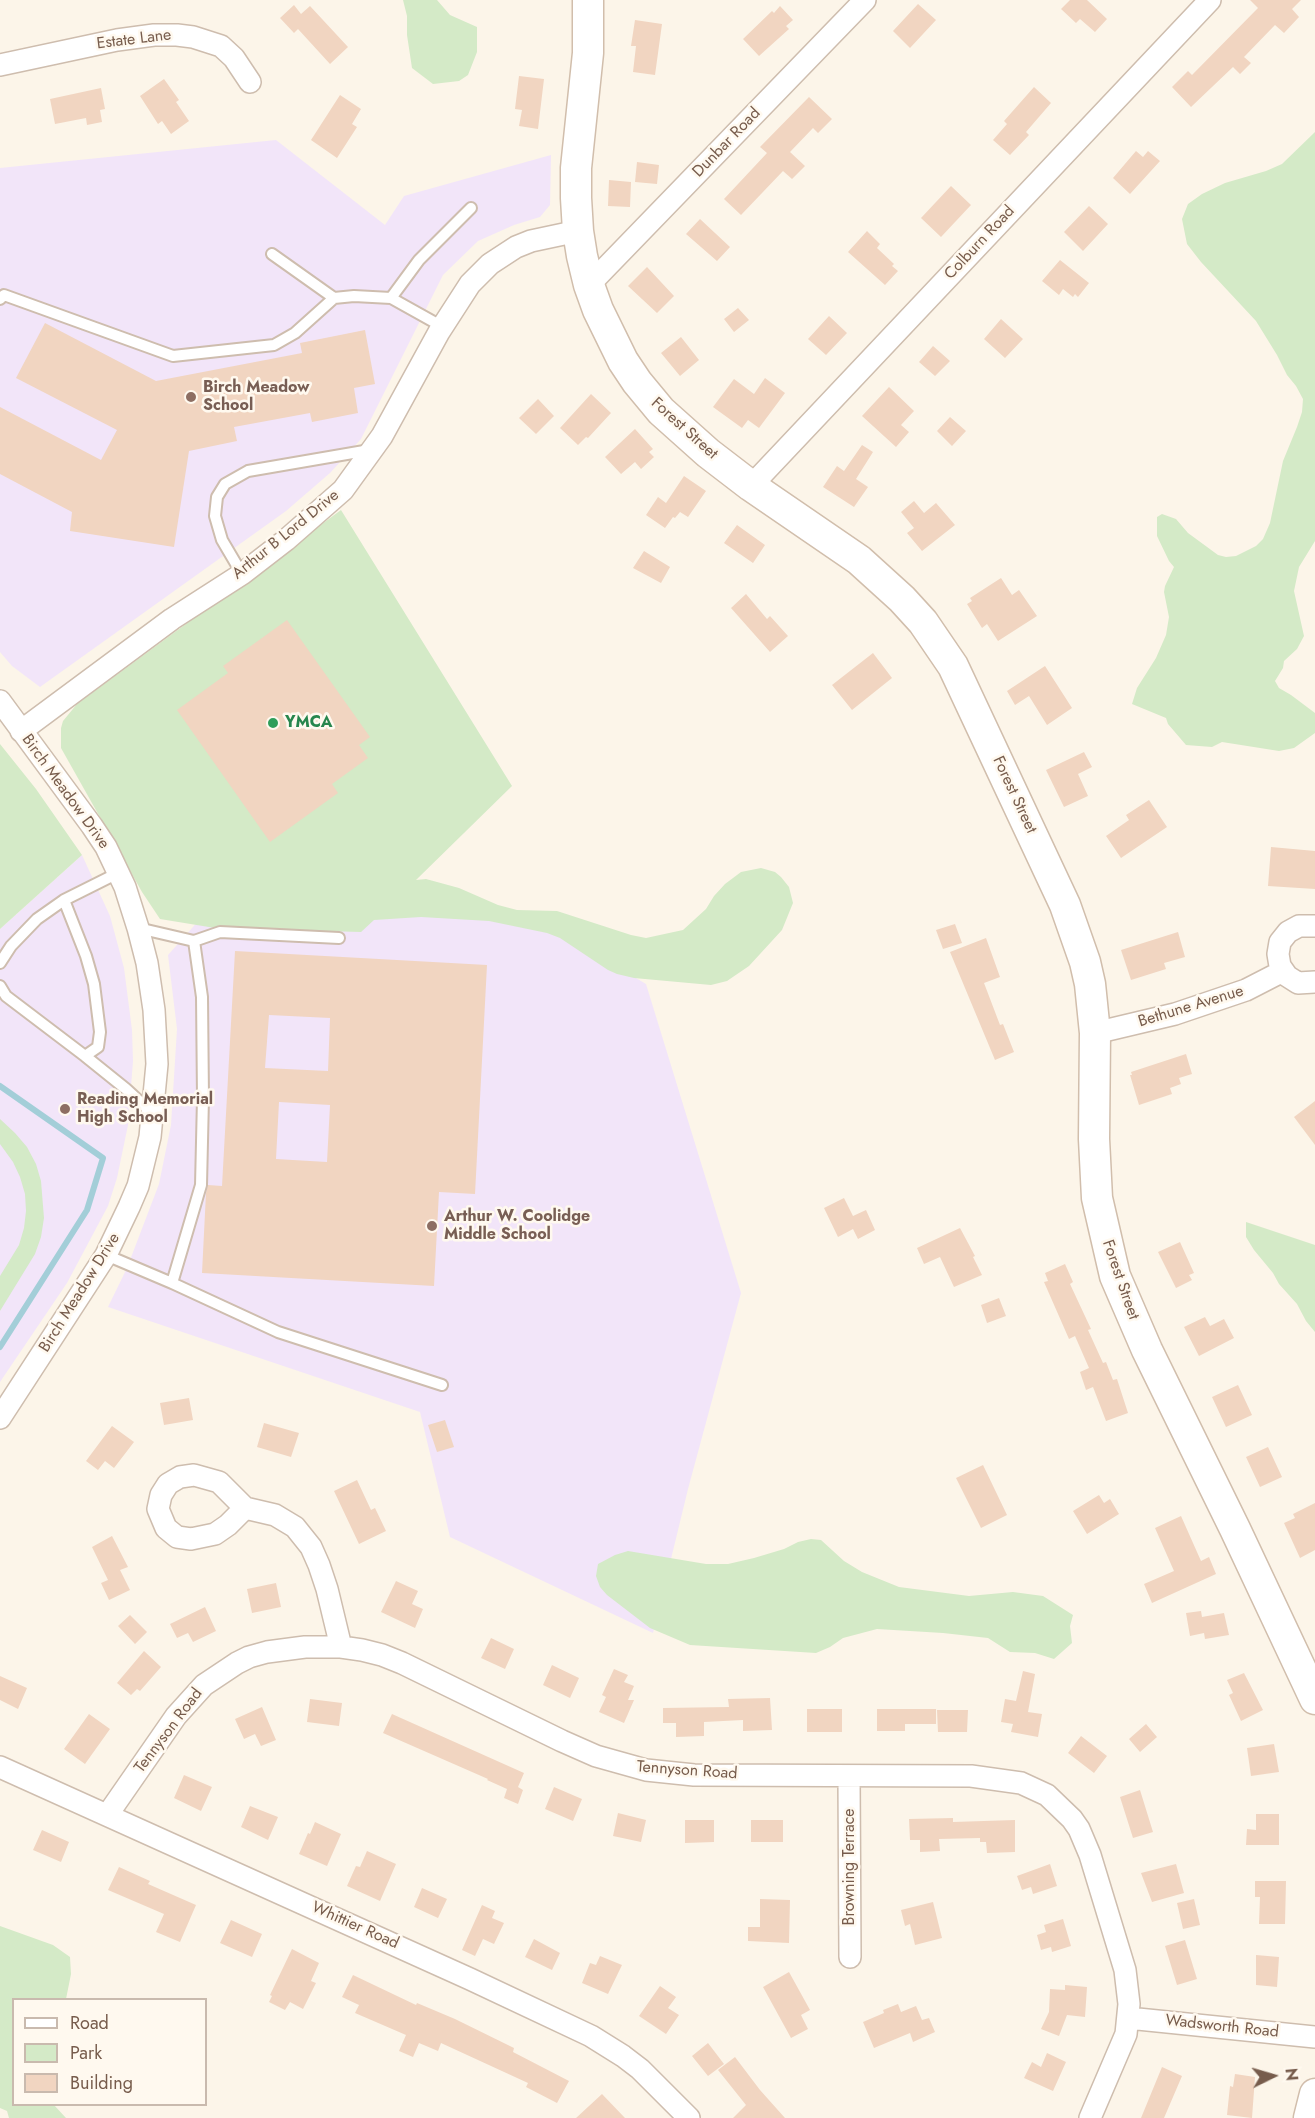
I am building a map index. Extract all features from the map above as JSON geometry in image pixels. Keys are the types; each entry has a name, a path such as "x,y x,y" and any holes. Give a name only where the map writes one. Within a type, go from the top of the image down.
{"street":[{"name":"Forest Street","path":"588,0 588,53 576,168 578,231 589,285 615,347 652,401 708,453 751,486 860,560 923,622 953,666 1045,861 1078,940 1090,984 1095,1033 1095,1180 1102,1225 1115,1276 1147,1350 1315,1699"},
{"name":"Dunbar Road","path":"589,285 865,0"},
{"name":"Colburn Road","path":"751,486 1210,0"},
{"name":"Estate Lane","path":"0,65 117,40 154,35 177,35 193,37 221,46 234,58 250,82"},
{"name":"Arthur B Lord Drive","path":"21,731 172,619 242,573 286,540 343,490 373,449 470,284 506,252 531,241 578,231"},
{"name":"Birch Meadow Drive","path":"0,701 93,826 118,873 138,928 147,963 154,1010 157,1064 150,1137 138,1186 106,1255 0,1418"},
{"path":"1315,926 1293,928 1284,936 1278,954 1283,971 1287,976 1298,982 1315,982"},
{"name":"Bethune Avenue","path":"1095,1033 1174,1014 1246,990 1283,971"},
{"path":"245,1508 262,1511 286,1520 307,1541 319,1565 327,1589 340,1647"},
{"name":"Tennyson Road","path":"108,1814 176,1716 194,1694 214,1677 237,1663 267,1652 305,1647 340,1647 362,1650 402,1663 562,1742 633,1768 694,1775 991,1778 1034,1787 1056,1802 1072,1819 1084,1839 1125,1970 1128,2018"},
{"name":"Whittier Road","path":"0,1767 108,1814 591,2036 640,2069 689,2118"},
{"name":"Browning Terrace","path":"849,1777 850,1957"},
{"path":"1090,2118 1119,2054 1126,2034 1128,2018"},
{"name":"Wadsworth Road","path":"1128,2018 1315,2037"},
{"path":"1309,2118 1315,2094"}],"lane":[{"path":"391,298 419,260 471,208"},
{"path":"272,254 334,298"},
{"path":"0,299 4,295 173,356 274,345 295,333 334,298 354,296 391,298 443,327"},
{"path":"242,573 222,540 215,516 217,497 225,484 248,471 373,449"},
{"path":"0,963 11,946 38,919 63,900 118,873"},
{"path":"63,900 86,956 94,984 100,1032 98,1047 85,1056"},
{"path":"138,928 194,941 220,932 339,938"},
{"path":"172,1283 201,1185 202,997 194,941"},
{"path":"0,986 6,996 85,1056 153,1113"},
{"path":"106,1255 278,1332 442,1385"}],"shaded area":[{"name":"Birch Meadow School","path":"276,140 385,225 404,196 551,155 550,205 540,217 514,225 478,241 443,275 361,439 330,473 286,511 40,687 12,666 0,652 0,168"},
{"name":"Reading Memorial High School","path":"82,855 110,916 124,968 132,1030 133,1061 128,1125 117,1178 108,1206 67,1283 0,1382 0,929"},
{"name":"Arthur W. Coolidge Middle School","path":"217,900 527,913 646,984 741,1293 688,1489 653,1633 450,1537 420,1412 108,1307 127,1268 159,1184 171,1125 177,1029 168,955"}],"green space":[{"path":"403,0 437,0 450,15 477,27 477,52 468,75 459,81 433,84 412,68 407,35 407,16"},
{"path":"1315,132 1315,541 1299,567 1294,591 1304,636 1297,649 1284,661 1283,668 1275,681 1279,688 1315,713 1315,733 1294,748 1279,751 1222,742 1212,747 1186,745 1168,724 1166,718 1132,704 1137,688 1156,658 1166,635 1169,617 1164,592 1174,567 1157,536 1157,517 1162,514 1176,519 1188,533 1218,555 1236,556 1256,546 1263,539 1270,523 1283,461 1302,412 1303,399 1256,321 1187,244 1182,219 1188,204 1202,194 1225,183 1282,164"},
{"path":"341,510 512,786 416,880 426,879 459,888 498,905 517,910 557,911 646,938 683,930 706,909 725,884 741,872 761,868 775,872 781,877 789,887 793,903 782,930 749,966 727,981 711,985 634,978 608,970 560,938 547,933 489,921 421,917 374,920 361,932 215,928 160,919 142,892 61,748 63,721 77,704"},
{"path":"0,744 36,789 82,855 0,929"},
{"path":"0,1119 27,1147 36,1164 41,1181 44,1218 35,1254 0,1311 0,1276 19,1245 26,1211 25,1194 20,1177 0,1144"},
{"path":"1246,1222 1315,1245 1315,1332 1297,1304 1254,1250 1246,1237"},
{"path":"811,1539 821,1540 844,1561 862,1572 899,1587 969,1596 1013,1592 1043,1596 1073,1615 1070,1626 1072,1643 1054,1659 1035,1653 1010,1652 988,1638 877,1629 843,1638 816,1653 690,1645 650,1628 607,1595 600,1587 596,1576 598,1564 628,1551 706,1564 728,1564"},
{"path":"0,1926 53,1945 70,1957 71,1974 66,1998 12,1998 12,2106 55,2106 66,2118 9,2118 7,2111 0,2108"}],"building":[{"path":"1070,0 1087,0 1107,19 1095,32 1080,19 1076,23 1061,9"},
{"path":"1250,0 1301,0 1292,9 1299,17 1284,33 1275,25 1244,57 1251,63 1240,74 1233,67 1191,107 1172,87 1188,71 1192,75 1258,8"},
{"path":"918,4 936,20 910,48 893,31"},
{"path":"294,5 301,14 310,6 348,47 330,64 298,29 294,33 280,18"},
{"path":"780,6 793,20 786,26 789,29 759,56 743,39"},
{"path":"635,20 662,24 655,75 633,72 636,46 631,46"},
{"path":"519,76 544,79 538,129 519,126 522,110 515,109"},
{"path":"164,79 179,100 176,102 189,121 171,134 162,121 158,124 140,96"},
{"path":"1034,87 1051,103 1026,132 1029,135 1010,155 993,140 1007,124 1004,121"},
{"path":"101,88 105,109 100,110 102,122 87,125 86,118 55,124 50,99"},
{"path":"340,95 361,109 352,124 357,127 337,158 311,140"},
{"path":"809,97 832,119 818,133 813,128 790,152 805,166 792,179 783,171 741,215 724,199 767,153 760,147"},
{"path":"1136,151 1143,157 1148,151 1160,161 1130,194 1113,178"},
{"path":"637,162 659,165 657,184 635,182"},
{"path":"609,180 631,182 630,207 608,206"},
{"path":"951,186 971,205 941,237 921,218"},
{"path":"1089,206 1108,224 1083,251 1064,232"},
{"path":"700,219 730,247 717,261 686,234"},
{"path":"867,231 880,244 877,248 898,271 885,285 848,252"},
{"path":"1060,260 1089,283 1078,297 1075,294 1073,297 1063,289 1059,295 1042,281"},
{"path":"647,267 674,296 657,313 628,286"},
{"path":"738,308 749,320 734,332 724,319"},
{"path":"829,316 847,333 826,355 808,339"},
{"path":"1001,319 1023,339 1005,358 984,339"},
{"path":"45,323 156,381 302,353 300,343 365,330 375,384 354,388 358,413 312,422 310,413 234,427 237,441 189,451 174,547 70,531 72,512 0,474 0,407 101,460 117,430 16,378"},
{"path":"681,337 699,360 680,376 661,353"},
{"path":"933,346 950,361 935,376 919,362"},
{"path":"765,378 785,393 759,428 748,420 742,428 713,407 734,379 754,394"},
{"path":"889,387 914,411 901,425 909,432 896,447 862,416"},
{"path":"591,394 611,413 588,438 586,437 578,445 560,428"},
{"path":"538,399 554,416 536,434 519,418"},
{"path":"950,417 966,431 952,446 937,431"},
{"path":"635,429 653,449 649,452 654,457 641,469 635,462 621,474 605,457"},
{"path":"862,445 873,452 856,479 868,487 854,507 823,487 837,466 844,471"},
{"path":"684,476 706,491 688,517 680,512 665,528 646,515 658,497 666,503"},
{"path":"914,501 924,513 936,503 955,525 922,551 907,533 914,528 901,512"},
{"path":"737,525 765,545 753,563 724,543"},
{"path":"644,551 670,567 661,583 633,568"},
{"path":"1001,578 1012,595 1019,590 1037,616 998,641 987,624 982,628 967,604 972,601 970,598"},
{"path":"746,594 767,619 770,616 788,636 770,652 731,608"},
{"name":"YMCA","path":"287,620 370,737 359,745 368,758 332,784 338,793 270,842 177,710 228,673 223,666"},
{"path":"873,653 892,678 852,710 832,685"},
{"path":"1045,666 1072,708 1047,725 1029,696 1015,705 1007,691"},
{"path":"1084,752 1092,767 1078,774 1088,796 1064,807 1046,770"},
{"path":"1149,800 1167,827 1121,858 1106,836 1129,820 1126,815"},
{"path":"1271,847 1315,851 1315,889 1268,886"},
{"path":"955,924 962,943 943,949 936,930"},
{"path":"1178,932 1185,957 1164,963 1166,969 1131,980 1121,950"},
{"path":"986,938 1000,977 984,983 1000,1025 1003,1024 1014,1052 995,1060 950,952"},
{"path":"235,951 487,965 475,1194 439,1192 434,1286 202,1273 206,1193 208,1185 222,1186","holes":["269,1015 330,1018 328,1071 265,1068","279,1102 330,1105 327,1162 276,1159"]},
{"path":"1186,1054 1192,1074 1179,1078 1181,1084 1170,1088 1172,1094 1139,1105 1131,1072"},
{"path":"1315,1101 1315,1145 1294,1117"},
{"path":"844,1198 853,1216 866,1210 875,1230 858,1239 853,1229 838,1237 824,1208"},
{"path":"960,1228 982,1275 954,1287 940,1257 924,1264 917,1248"},
{"path":"1180,1242 1194,1273 1189,1275 1192,1280 1176,1288 1158,1252"},
{"path":"1065,1264 1073,1282 1070,1284 1091,1329 1088,1330 1113,1380 1117,1379 1128,1413 1106,1421 1093,1387 1086,1390 1080,1372 1089,1368 1075,1336 1069,1339 1044,1282 1048,1281 1045,1273"},
{"path":"999,1298 1006,1316 987,1323 981,1305"},
{"path":"1205,1317 1210,1326 1224,1319 1234,1338 1199,1356 1184,1327"},
{"path":"1238,1385 1252,1415 1226,1427 1212,1397"},
{"path":"189,1398 193,1420 164,1425 160,1403"},
{"path":"445,1420 454,1447 437,1452 428,1425"},
{"path":"264,1423 299,1433 291,1457 257,1447"},
{"path":"112,1426 134,1442 114,1468 105,1461 98,1470 86,1461"},
{"path":"1268,1447 1282,1477 1260,1487 1246,1457"},
{"path":"983,1465 1007,1515 981,1528 956,1478"},
{"path":"357,1480 371,1510 375,1508 386,1531 359,1544 334,1491"},
{"path":"1099,1495 1104,1503 1110,1499 1119,1514 1087,1534 1073,1511"},
{"path":"1315,1503 1315,1550 1300,1558 1284,1523 1295,1518 1293,1514"},
{"path":"1181,1516 1201,1561 1209,1557 1216,1574 1152,1603 1144,1584 1174,1571 1155,1528"},
{"path":"112,1536 128,1567 120,1570 130,1590 109,1600 101,1583 108,1580 92,1547"},
{"path":"396,1581 418,1591 412,1604 423,1609 415,1628 381,1612"},
{"path":"276,1583 281,1607 252,1613 247,1589"},
{"path":"205,1607 216,1631 193,1642 188,1633 177,1638 170,1624"},
{"path":"1201,1611 1202,1617 1224,1613 1229,1635 1205,1639 1204,1633 1190,1636 1186,1613"},
{"path":"130,1615 147,1632 135,1644 118,1626"},
{"path":"491,1638 514,1649 505,1669 481,1658"},
{"path":"144,1651 161,1667 140,1691 137,1689 131,1695 117,1683"},
{"path":"552,1665 579,1678 570,1698 543,1685"},
{"path":"614,1669 628,1675 624,1682 634,1686 628,1700 634,1700 624,1723 599,1712 606,1697 602,1695"},
{"path":"1023,1671 1035,1674 1028,1712 1042,1714 1038,1737 1011,1732 1013,1724 1001,1722 1005,1699 1016,1701"},
{"path":"1244,1673 1263,1710 1241,1721 1229,1695 1233,1693 1227,1680"},
{"path":"0,1676 27,1688 18,1709 0,1700"},
{"path":"770,1698 772,1730 743,1731 743,1720 704,1722 704,1736 676,1737 676,1723 663,1723 663,1708 729,1707 728,1699"},
{"path":"310,1699 342,1703 339,1726 307,1722"},
{"path":"262,1707 276,1740 261,1746 255,1734 244,1739 235,1719"},
{"path":"807,1709 842,1709 842,1732 807,1732"},
{"path":"877,1709 936,1709 936,1724 905,1724 905,1731 877,1731"},
{"path":"937,1710 968,1710 967,1732 938,1732"},
{"path":"89,1714 110,1729 85,1764 64,1749"},
{"path":"392,1714 524,1773 518,1787 523,1790 518,1804 504,1798 507,1789 488,1779 383,1733"},
{"path":"1146,1724 1157,1737 1140,1752 1129,1739"},
{"path":"1081,1736 1107,1756 1094,1773 1068,1753"},
{"path":"1274,1744 1279,1772 1251,1776 1247,1748"},
{"path":"184,1775 212,1787 201,1811 174,1798"},
{"path":"554,1787 582,1799 573,1821 545,1809"},
{"path":"1140,1790 1153,1832 1133,1838 1120,1797"},
{"path":"250,1806 278,1817 268,1840 241,1827"},
{"path":"618,1813 646,1820 641,1842 613,1836"},
{"path":"1256,1814 1279,1814 1279,1845 1246,1845 1247,1829 1256,1830"},
{"path":"953,1818 953,1822 1015,1820 1015,1852 987,1853 986,1842 980,1842 980,1838 939,1839 940,1851 920,1852 920,1840 910,1840 909,1819"},
{"path":"685,1820 714,1820 714,1842 685,1843"},
{"path":"751,1820 783,1820 783,1842 751,1842"},
{"path":"315,1822 341,1834 327,1866 299,1854"},
{"path":"42,1830 69,1842 61,1862 33,1850"},
{"path":"367,1851 396,1864 380,1901 347,1886 356,1866 360,1867"},
{"path":"1050,1864 1057,1886 1033,1894 1031,1887 1022,1890 1017,1876"},
{"path":"1176,1864 1184,1893 1152,1902 1141,1873"},
{"path":"119,1867 150,1881 148,1884 196,1905 180,1942 156,1932 164,1914 108,1890"},
{"path":"1255,1881 1286,1881 1285,1924 1259,1924 1260,1897 1255,1897"},
{"path":"422,1888 447,1899 438,1918 414,1907"},
{"path":"760,1899 790,1900 789,1943 748,1941 748,1927 760,1927"},
{"path":"1194,1899 1200,1925 1183,1929 1177,1903"},
{"path":"933,1902 942,1938 915,1945 910,1924 905,1926 901,1910"},
{"path":"482,1905 495,1911 492,1918 504,1923 494,1944 483,1939 475,1956 462,1950"},
{"path":"1063,1919 1071,1946 1052,1952 1051,1947 1041,1950 1037,1935 1046,1932 1044,1925"},
{"path":"231,1920 262,1934 252,1957 220,1943"},
{"path":"534,1939 560,1953 552,1970 525,1957"},
{"path":"1185,1940 1197,1979 1177,1985 1165,1946"},
{"path":"292,1949 319,1963 311,1981 316,1983 303,2009 290,2002 285,2010 269,2002 272,1996 270,1995"},
{"path":"1256,1955 1279,1957 1277,1987 1256,1985"},
{"path":"600,1956 622,1965 608,1994 582,1983 590,1963 596,1965"},
{"path":"789,1972 810,2010 801,2015 808,2029 791,2038 763,1987"},
{"path":"353,1975 416,2005 417,2003 455,2019 514,2048 513,2052 569,2081 557,2103 526,2087 528,2083 441,2043 438,2051 419,2043 413,2057 399,2051 406,2035 355,2013 359,2005 342,1997"},
{"path":"1065,1985 1087,1987 1085,2017 1067,2015 1059,2036 1041,2029 1049,2012 1050,1989 1065,1990"},
{"path":"660,1986 676,1997 668,2008 679,2015 666,2034 639,2016"},
{"path":"898,2004 901,2012 916,2006 922,2020 929,2018 935,2032 913,2042 910,2033 874,2048 863,2022"},
{"path":"708,2043 724,2064 708,2076 692,2056"},
{"path":"1047,2053 1066,2062 1053,2091 1024,2078 1032,2062 1041,2067"},
{"path":"735,2057 785,2118 733,2118 746,2105 718,2070"},
{"path":"1162,2067 1182,2076 1164,2118 1141,2118"},
{"path":"1235,2074 1255,2077 1252,2118 1227,2115 1230,2086 1233,2087"},
{"path":"602,2094 625,2118 576,2118"}],"waterway":[{"path":"0,1086 103,1158 87,1210 0,1347"}],"place":[{"name":"Birch Meadow School","path":"191,397"},
{"name":"YMCA","path":"273,723"},
{"name":"Reading Memorial High School","path":"65,1109"},
{"name":"Arthur W. Coolidge Middle School","path":"432,1226"}]}
